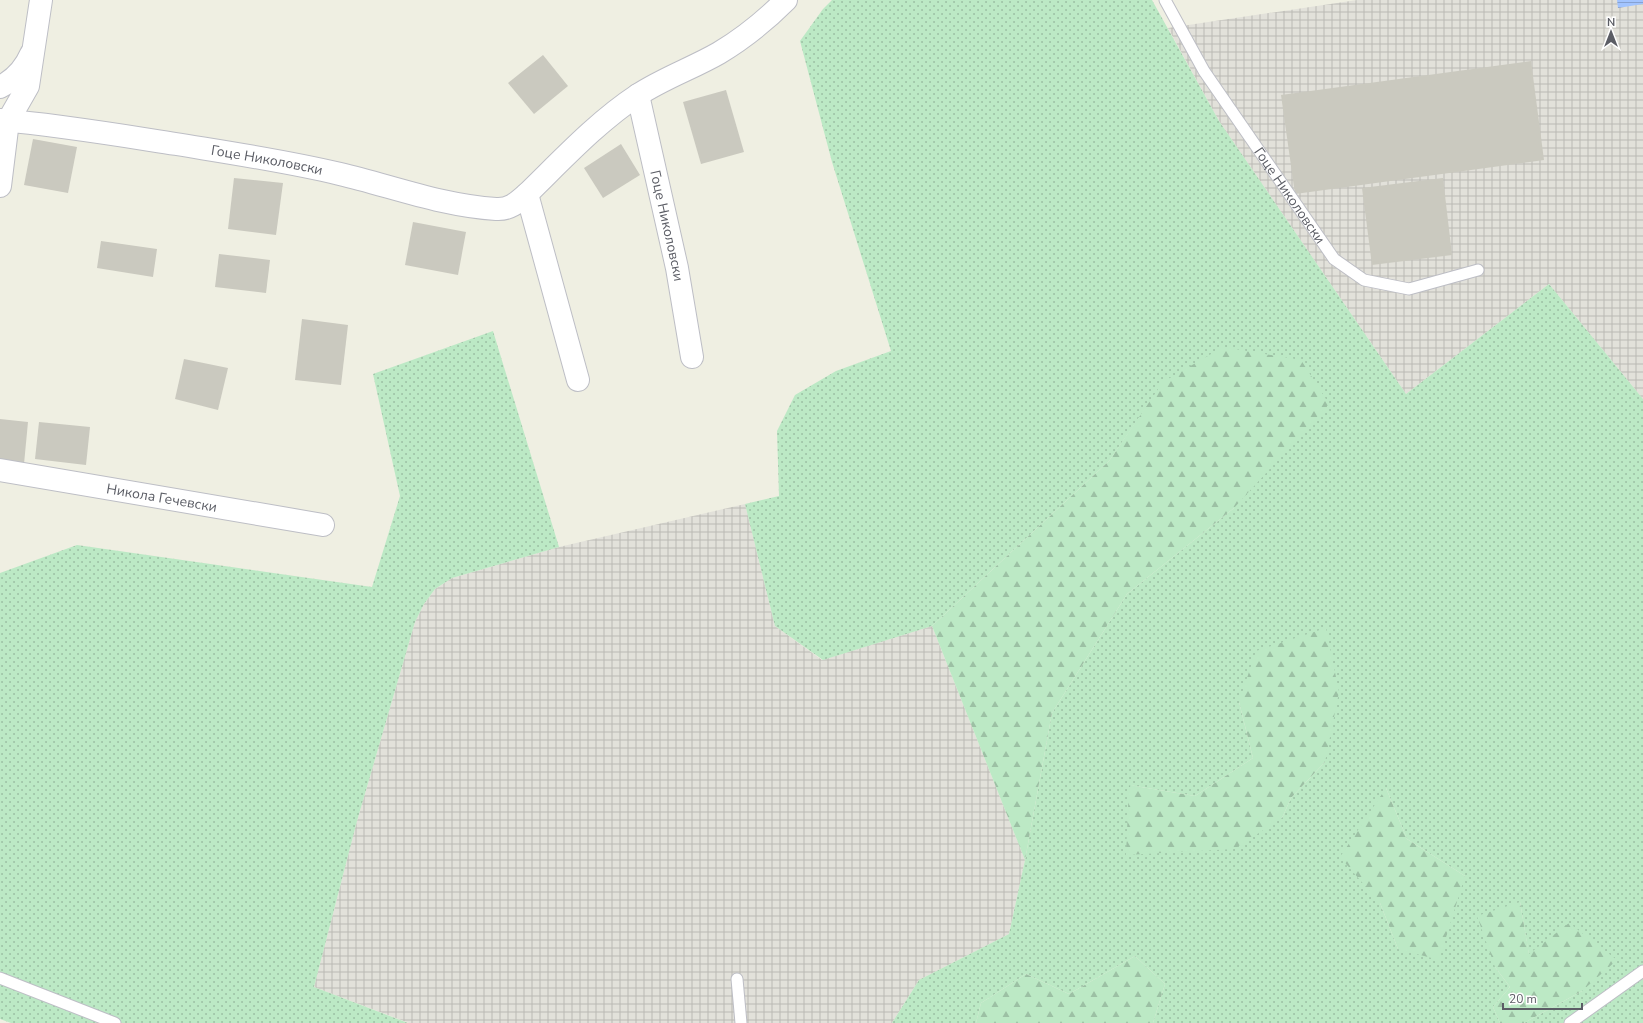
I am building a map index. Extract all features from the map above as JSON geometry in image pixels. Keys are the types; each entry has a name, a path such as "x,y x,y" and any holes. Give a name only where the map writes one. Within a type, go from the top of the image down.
{"street":[{"path":"0,186 4,120 28,86 41,0"},
{"name":"Гоце Николовски","path":"4,120 145,139 278,161 340,174 428,197 497,210 513,206 611,115 638,95 671,76 718,53 751,32 786,0"},
{"path":"0,87 15,77 24,68 34,48"},
{"name":"Гоце Николовски","path":"638,95 677,268 692,358"},
{"path":"527,194 578,380"},
{"name":"Никола Гечевски","path":"0,470 323,525"}],"lane":[{"name":"Гоце Николовски","path":"1165,0 1204,71 1334,259 1364,280 1408,289 1478,270"},
{"path":"1570,1023 1643,971"},
{"path":"0,978 114,1023"},
{"path":"738,979 741,1023"}],"shaded area":[{"path":"1357,0 1643,0 1643,399 1549,284 1406,394 1219,121 1168,28"},
{"path":"745,504 775,626 822,660 932,626 1025,860 1009,934 919,980 892,1023 409,1023 314,987 357,821 415,622 424,604 435,589 452,578 559,547"}],"green space":[{"path":"832,0 1152,0 1219,121 1406,394 1549,284 1643,399 1643,1023 1524,1023 1582,991 1529,955 1520,902 1495,967 1510,987 1493,1007 1500,1023 1153,1023 1165,984 1135,956 1069,994 1026,974 981,1003 976,1023 892,1023 919,980 1009,934 1025,860 1052,713 1127,594 1234,508 1164,382 1109,461 932,626 823,660 775,626 745,504 779,496 777,431 795,395 836,371 891,351 832,162 800,41 823,9","holes":["1239,702 1325,762 1291,798 1282,818 1129,785 1195,796 1253,758","1386,788 1407,839 1465,876 1398,949 1380,903"]},
{"path":"493,331 559,547 452,578 435,589 424,604 415,622 357,821 314,987 408,1023 11,1023 0,1019 0,573 77,545 372,587 400,496 373,374"},
{"path":"1223,347 1301,360 1329,404 1234,508 1127,594 1052,713 1025,860 932,626 1109,461 1163,382"},
{"path":"1326,628 1339,692 1325,762 1291,798 1282,818 1234,849 1126,855 1129,785 1195,796 1253,758 1239,702 1256,651"},
{"path":"1386,788 1407,839 1465,876 1439,960 1398,949 1380,903 1340,857"},
{"path":"1520,902 1529,954 1569,923 1617,960 1582,991 1524,1023 1500,1023 1493,1007 1510,987 1495,967 1477,916"},
{"path":"1135,956 1165,984 1153,1023 976,1023 981,1003 1026,974 1069,994"}],"water":[{"path":"1617,0 1643,0 1643,4 1618,8"}],"building":[{"path":"543,55 568,86 534,114 508,83"},
{"path":"1531,61 1544,160 1295,194 1281,95"},
{"path":"726,90 744,152 701,164 683,102"},
{"path":"33,139 77,147 68,193 24,185"},
{"path":"621,144 640,175 603,198 584,168"},
{"path":"234,178 283,183 276,235 228,229"},
{"path":"1443,178 1452,255 1372,265 1362,188"},
{"path":"413,222 466,232 458,275 405,265"},
{"path":"101,241 157,249 153,277 97,268"},
{"path":"219,254 270,260 266,293 215,287"},
{"path":"302,319 348,325 341,385 295,380"},
{"path":"184,359 228,368 218,410 175,399"},
{"path":"0,419 28,422 24,464 0,461"},
{"path":"39,422 90,427 86,465 35,459"}]}
